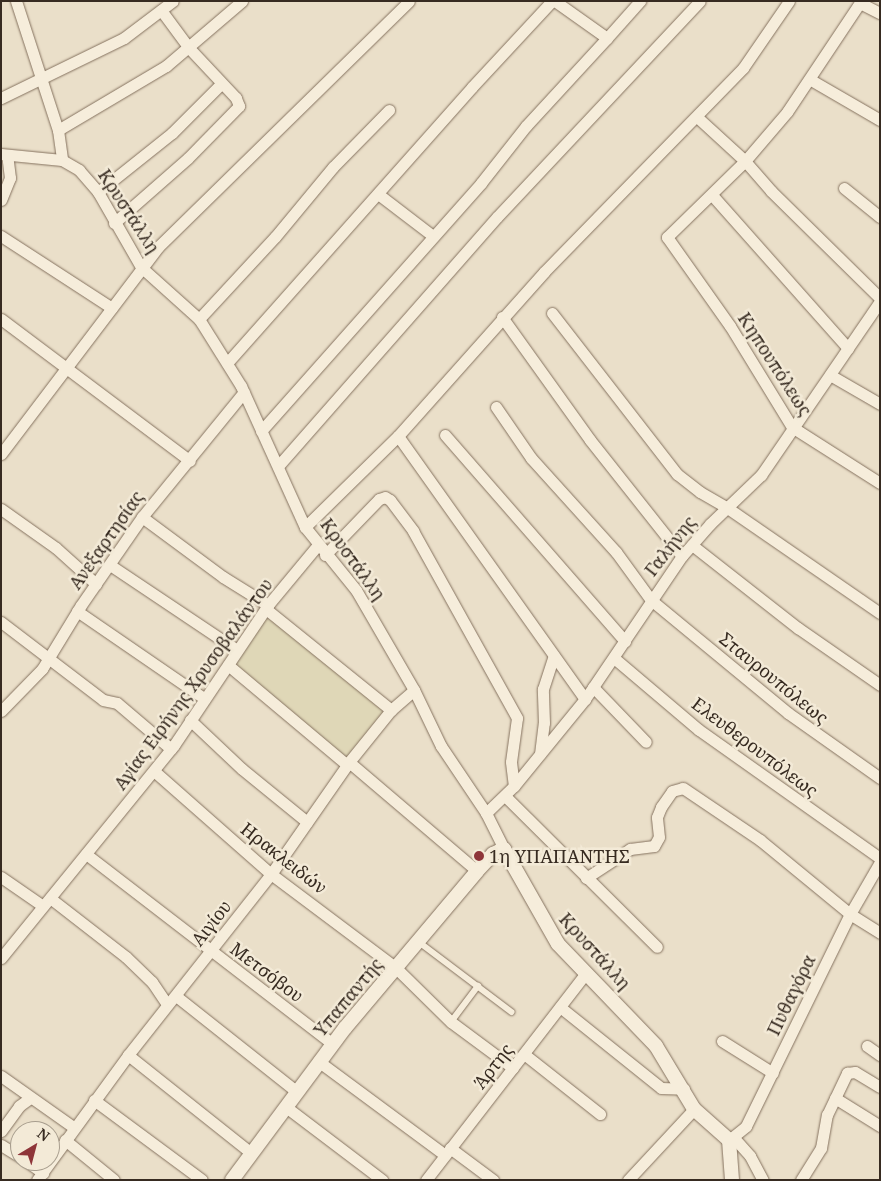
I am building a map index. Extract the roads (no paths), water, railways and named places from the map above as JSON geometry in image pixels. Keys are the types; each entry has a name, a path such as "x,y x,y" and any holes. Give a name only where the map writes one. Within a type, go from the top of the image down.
{"street":[{"path":"1,200 10,178 4,154 62,160 58,130 16,1"},
{"path":"1,98 124,38 172,1"},
{"path":"58,130 133,88 189,48 242,1"},
{"path":"2,453 67,370 142,267 409,1"},
{"path":"228,363 378,194 554,1 607,38"},
{"path":"261,432 433,236 526,126 640,1"},
{"path":"279,465 497,217 700,1"},
{"path":"305,526 398,436 502,318 743,68 790,1"},
{"path":"848,348 712,195 745,161 811,80 860,2 880,13"},
{"path":"114,223 188,158 237,108 238,100 189,48 162,10"},
{"path":"811,80 880,120"},
{"path":"98,192 172,133 221,84"},
{"path":"198,319 275,237 333,167 389,110"},
{"path":"697,117 745,161 771,191 880,300"},
{"name":"Κρυστάλλη","path":"62,160 79,170 98,192 114,223 142,267 198,319 228,363 279,465 305,526 317,546 356,590 414,690 441,746 486,813 546,926 586,973 656,1046 684,1089 694,1109 732,1139"},
{"path":"844,188 880,217"},
{"path":"378,194 433,236"},
{"name":"Κηπουπόλεως","path":"712,195 667,237 730,326 792,427 880,483"},
{"path":"1,236 112,308"},
{"name":"Γαλήνης","path":"486,813 514,786 585,699 682,556 761,475 880,300"},
{"path":"552,313 677,474 700,492 729,509 880,613"},
{"path":"502,318 590,440 682,556"},
{"path":"1,319 190,461"},
{"path":"830,374 880,404"},
{"name":"Ανεξαρτησίας","path":"1,711 34,678 77,611 142,517 190,461 244,392"},
{"name":"Σταυρουπόλεως","path":"496,407 531,458 616,552 651,600 788,713 880,778"},
{"path":"445,435 625,641"},
{"path":"398,436 585,699"},
{"path":"325,555 379,499 385,497 390,500 413,531 517,718 511,762 514,786"},
{"path":"1,509 56,548 96,584"},
{"path":"142,517 223,578 267,607 391,710"},
{"path":"692,545 798,628 880,685"},
{"name":"Αγίας Ειρήνης Χρυσοβαλάντου","path":"1,958 171,749 267,607 317,546"},
{"path":"110,565 238,650"},
{"path":"77,611 205,699"},
{"path":"1,622 104,700 117,704 171,749"},
{"path":"540,754 544,722 543,689 554,656"},
{"name":"Ελευθερουπόλεως","path":"614,658 699,730 880,858"},
{"path":"228,665 477,871"},
{"path":"593,687 646,742"},
{"name":"Αιγίου","path":"40,1176 128,1054 211,952 271,874 348,764 391,710 414,690"},
{"path":"190,720 242,769 307,822"},
{"name":"Ηρακλειδών","path":"154,771 271,874 396,968 411,986 451,1022 513,1068"},
{"path":"586,878 630,849 654,846 659,836 658,817 666,799 678,789 693,792 760,840 850,914 880,933"},
{"path":"505,796 657,947"},
{"name":"Υπαπαντής","path":"232,1180 318,1061 477,871 494,854 504,849"},
{"name":"Μετσόβου","path":"86,854 333,1044"},
{"path":"282,859 288,887"},
{"name":"Πυθαγόρα","path":"732,1139 746,1126 850,914 880,862"},
{"path":"1,878 46,902 126,957 172,1000 297,1092"},
{"name":"Άρτης","path":"426,1180 586,973"},
{"path":"560,1007 661,1088 684,1089"},
{"path":"722,1041 773,1073"},
{"path":"867,1046 880,1055"},
{"path":"128,1054 251,1153"},
{"path":"524,1054 600,1114"},
{"path":"318,1061 448,1152 493,1180"},
{"path":"801,1180 821,1148 826,1117 843,1078 853,1071 880,1087"},
{"path":"1,1076 74,1127"},
{"path":"1,1131 19,1106 30,1098"},
{"path":"835,1098 880,1126"},
{"path":"94,1100 202,1180"},
{"path":"286,1106 382,1180"},
{"path":"628,1180 694,1109"},
{"path":"732,1139 732,1180"},
{"path":"732,1139 750,1156 763,1180"},
{"path":"65,1140 114,1180"}],"lane":[{"path":"419,942 512,1012"},
{"path":"451,1022 478,986"}],"place":[{"name":"1η ΥΠΑΠΑΝΤΗΣ","path":"479,856"}]}
